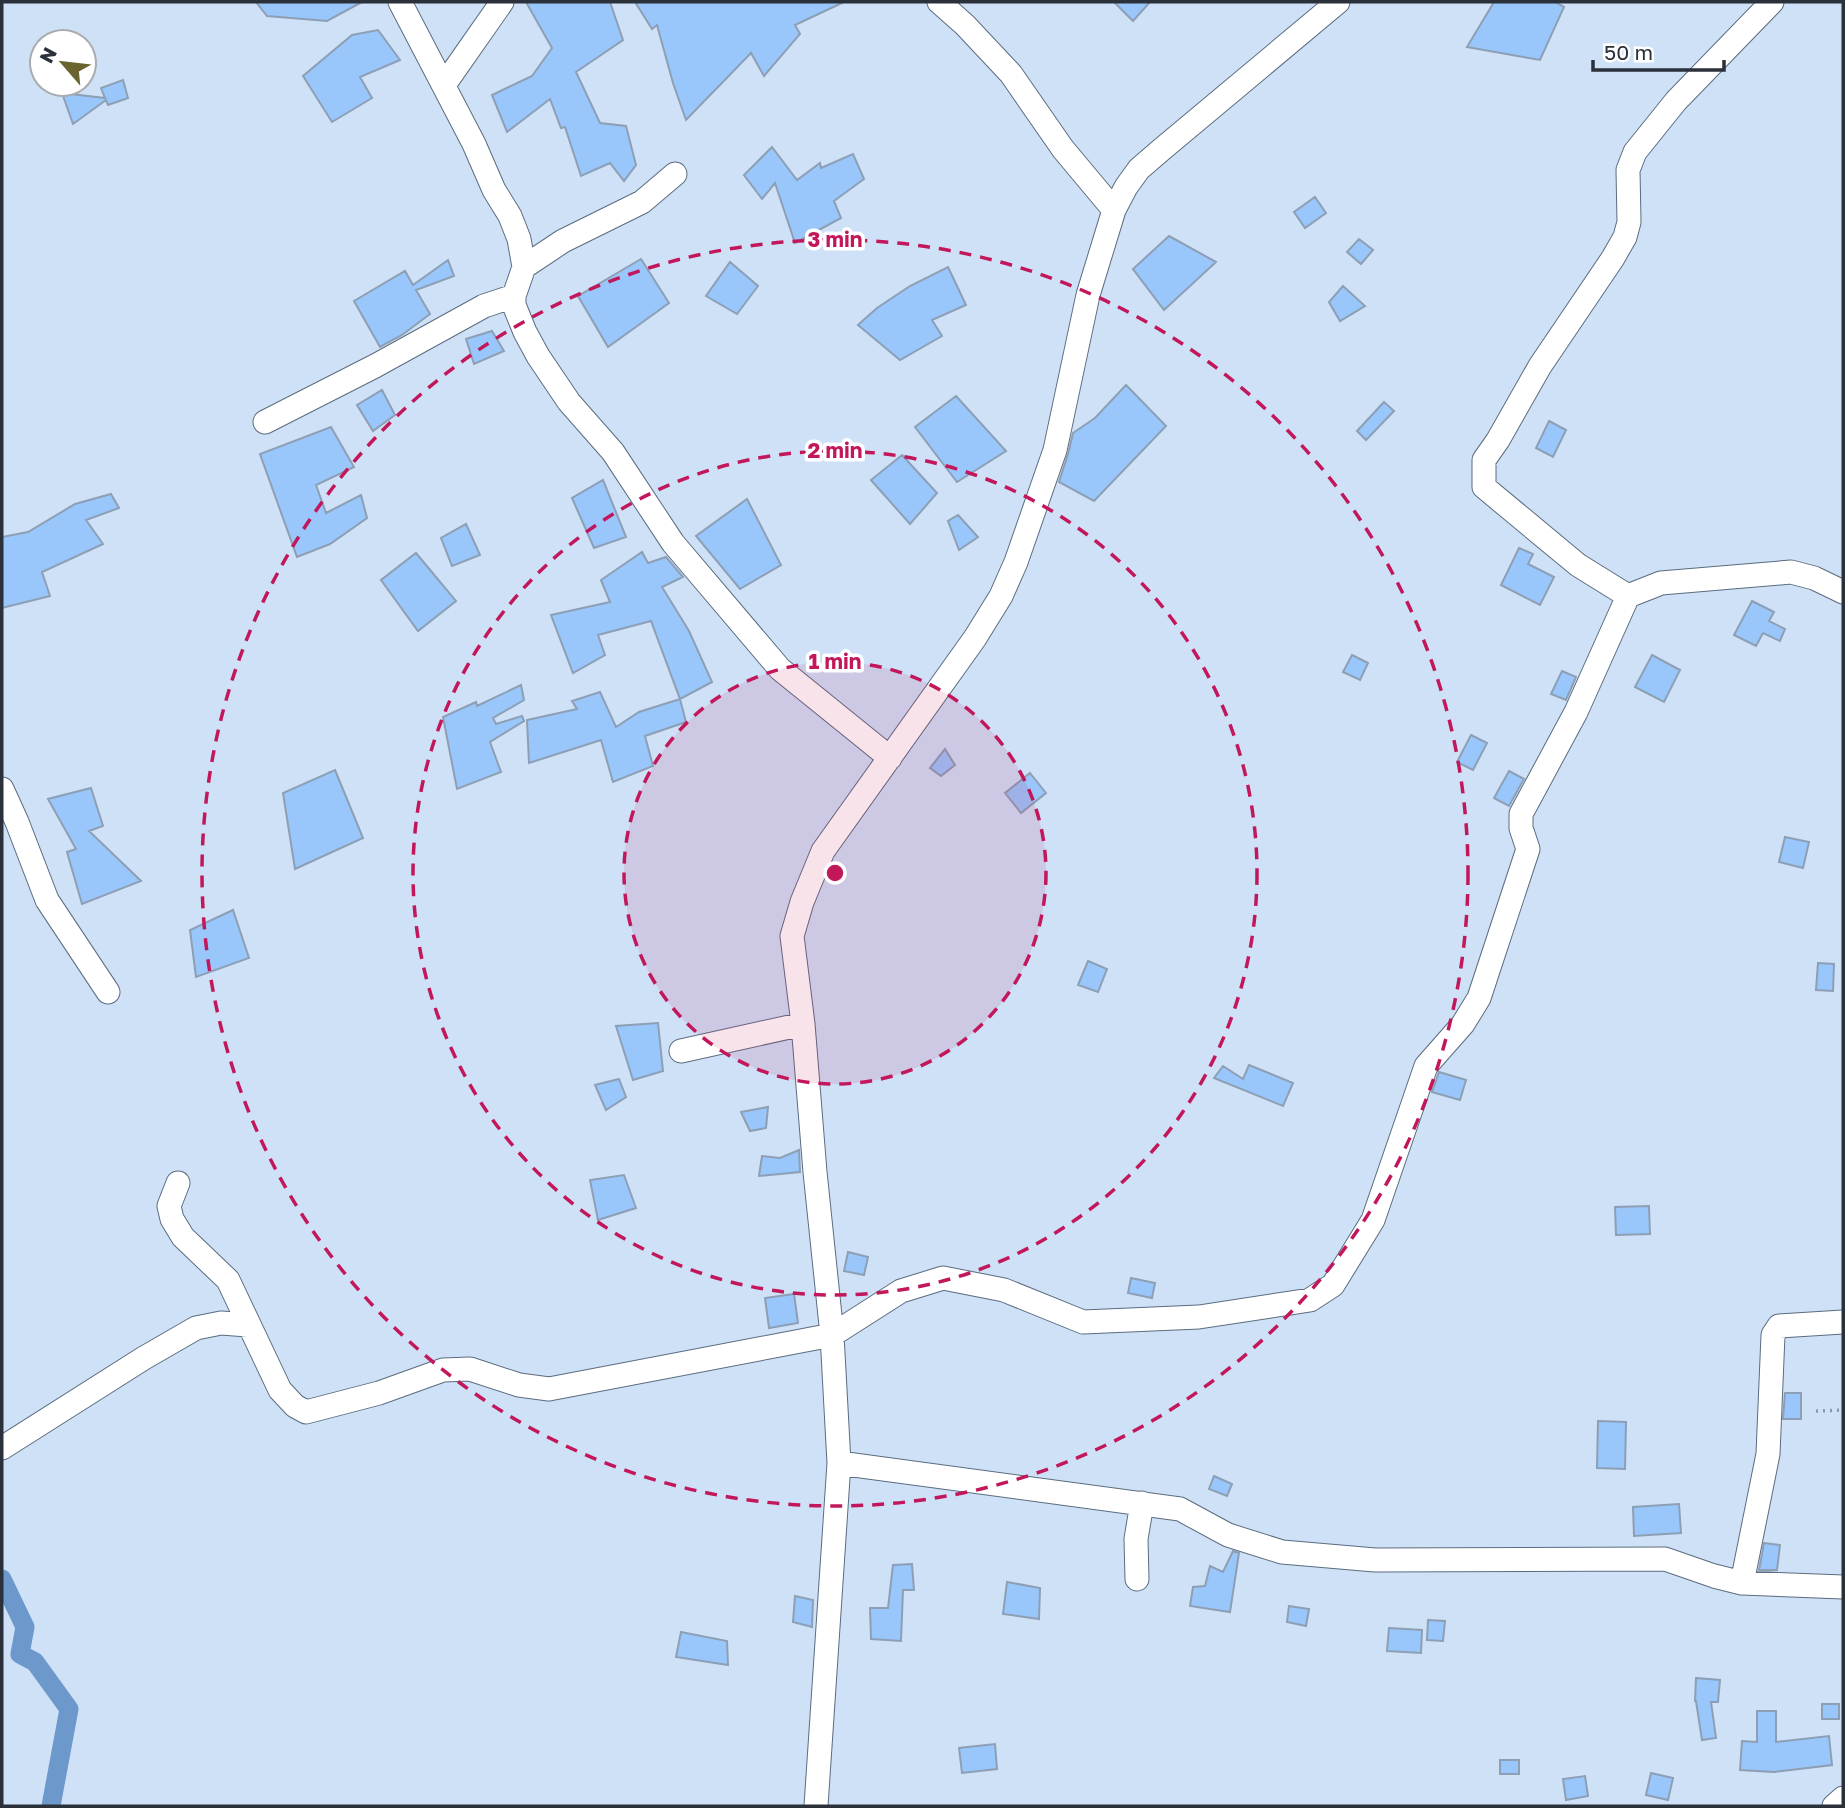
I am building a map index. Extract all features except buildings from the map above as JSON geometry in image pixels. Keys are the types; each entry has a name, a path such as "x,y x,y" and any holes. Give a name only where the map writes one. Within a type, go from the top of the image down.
{"street":[{"path":"400,2 474,144 519,239 524,267 514,296 516,313 538,356 569,402 612,452 673,544 780,668 890,758"},
{"path":"444,85 502,2"},
{"path":"939,2 965,24 1011,74 1063,149 1114,210"},
{"path":"816,1806 839,1464 832,1335 803,1024 792,936 802,902 823,851 975,638 1001,596 1016,562 1055,450 1088,295 1114,210 1126,187 1139,169 1338,2"},
{"path":"1628,596 1578,565 1484,487 1484,460 1625,237 1629,222 1628,170 1635,152 1676,101 1772,2"},
{"path":"524,267 581,232 642,202 675,174"},
{"path":"265,422 484,306 514,296"},
{"path":"178,1183 169,1206 172,1219 183,1237 228,1280 280,1390 295,1406 306,1412 379,1393 443,1370 470,1369 519,1385 549,1389 832,1335 901,1291 943,1278 1004,1290 1083,1322 1199,1317 1310,1300 1333,1284 1373,1220 1426,1066 1463,1024 1479,998 1528,849 1521,828 1521,814 1576,712 1628,596 1661,583 1791,572 1814,578 1843,592"},
{"path":"2,789 47,900 108,992"},
{"path":"681,1051 803,1024"},
{"path":"1742,1583 1768,1454 1773,1335 1779,1326 1843,1322"},
{"path":"2,1448 196,1328 221,1323 248,1325"},
{"path":"839,1464 1180,1509 1228,1535 1282,1552 1375,1560 1665,1559 1742,1583 1843,1587"},
{"path":"1137,1579 1136,1539 1142,1503"},
{"path":"1833,1806 1843,1798"}],"path":[{"path":"1816,1411 1843,1410"}],"waterway":[{"path":"2,1579 25,1627 20,1654 35,1662 69,1709 51,1806"}]}
